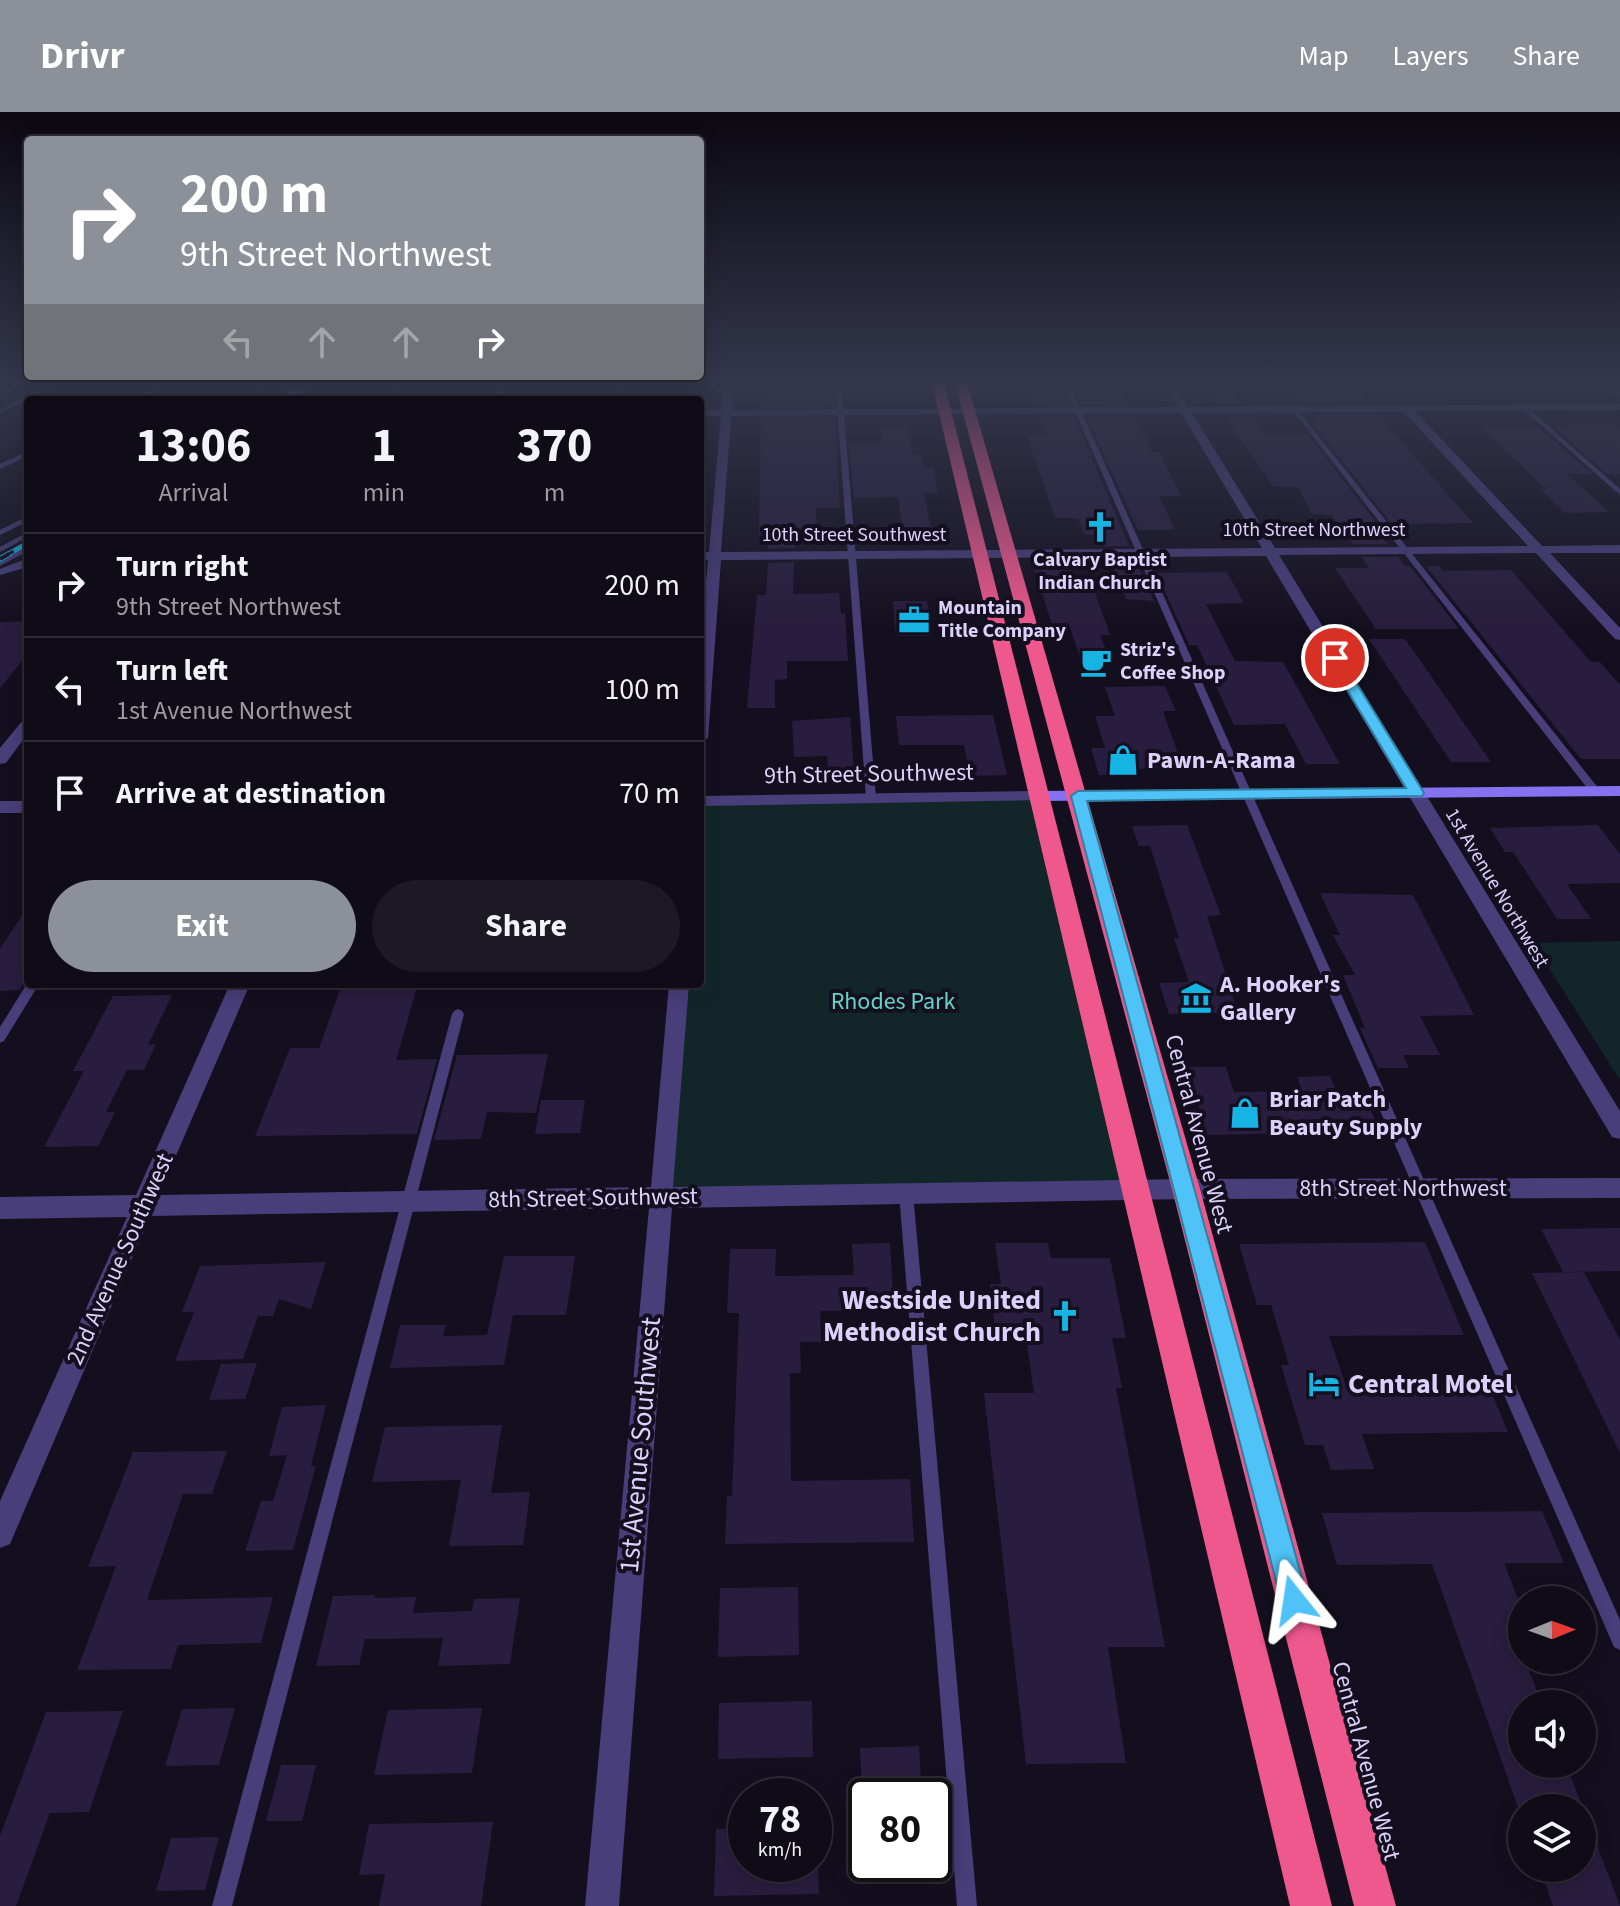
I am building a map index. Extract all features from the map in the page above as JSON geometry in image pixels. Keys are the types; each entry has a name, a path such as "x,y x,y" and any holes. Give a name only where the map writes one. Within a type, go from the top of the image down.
{"highway":[{"name":"Central Avenue West","path":"965,463 980,554 1311,1906"},
{"name":"Central Avenue West","path":"975,463 1008,553 1078,796 1186,1189 1375,1906"}],"street":[{"path":"704,689 723,463"},
{"name":"1st Avenue Northwest","path":"1217,463 1620,1130"},
{"path":"1457,463 1620,636"},
{"name":"10th Street Northwest","path":"1008,553 1620,549"},
{"name":"10th Street Southwest","path":"704,556 1008,553"},
{"path":"1,570 24,563"},
{"path":"0,759 24,728"},
{"path":"1039,796 1620,791"},
{"name":"9th Street Southwest","path":"704,801 1039,796"},
{"path":"0,807 24,807"},
{"name":"2nd Avenue Southwest","path":"0,1534 238,988"},
{"name":"1st Avenue Southwest","path":"602,1906 679,988"},
{"name":"8th Street Northwest","path":"1186,1189 1620,1188"},
{"name":"8th Street Southwest","path":"0,1208 1186,1189"}],"lane":[{"path":"845,463 871,798"},
{"path":"1101,463 1620,1641"},
{"path":"1337,463 1595,791"},
{"path":"1586,463 1620,493"},
{"path":"0,533 24,520"},
{"path":"0,550 24,536"},
{"path":"1,570 24,551"},
{"path":"0,1038 31,988"},
{"path":"222,1906 458,1014"},
{"path":"906,1193 967,1906"}],"green space":[{"name":"Rhodes Park","path":"1039,796 1138,1191 661,1198 679,988 704,988 704,801"},
{"path":"1620,941 1620,1080 1533,943"}],"building":[{"path":"760,463 837,463 840,508 816,508 817,533 795,534 795,548 768,549 769,534 759,534"},
{"path":"851,463 923,463 924,468 933,468 938,493 924,493 932,533 903,533 898,497 854,498"},
{"path":"1036,463 1093,463 1129,546 1104,546 1100,535 1084,535 1078,518 1055,518"},
{"path":"1108,463 1164,463 1181,496 1159,496 1175,530 1138,530"},
{"path":"1257,463 1329,463 1377,524 1373,524 1388,544 1353,544 1332,515 1312,514 1298,487 1274,487"},
{"path":"1343,463 1420,463 1473,523 1392,524"},
{"path":"1518,463 1579,463 1592,474 1567,474 1609,512 1565,513 1540,489 1546,489"},
{"path":"1594,463 1620,463 1620,474 1607,474"},
{"path":"1362,557 1398,557 1405,566 1410,566 1459,629 1376,629 1335,568 1369,568"},
{"path":"1110,560 1135,560 1154,601 1126,599"},
{"path":"794,562 793,594 839,593 841,614 845,613 848,661 787,661 787,679 775,680 775,708 747,708 757,595 766,595 768,563"},
{"path":"1426,566 1440,566 1443,571 1511,570 1591,662 1600,662 1620,685 1620,759 1581,759"},
{"path":"1034,567 1066,567 1074,590 1094,590 1110,635 1100,635 1112,665 1083,666 1070,628 1053,628"},
{"path":"1227,572 1244,603 1206,604 1235,661 1283,662 1340,764 1306,764 1285,724 1234,725 1197,645 1189,645 1157,573"},
{"path":"893,601 927,601 932,636 896,636"},
{"path":"24,621 24,659 0,688 0,622"},
{"path":"1369,639 1405,639 1491,762 1451,762"},
{"path":"1165,686 1176,711 1163,711 1183,768 1129,769 1131,774 1099,775 1091,748 1105,748 1095,716 1115,716 1105,687"},
{"path":"993,715 1007,775 970,776 964,745 899,745 896,716"},
{"path":"850,717 854,770 828,771 827,756 794,757 792,721"},
{"path":"1187,825 1221,915 1207,916 1238,1013 1169,1014 1159,983 1189,982 1174,938 1179,938 1150,846 1139,846 1132,826"},
{"path":"1598,825 1620,854 1620,883 1567,884 1591,919 1557,919 1513,852 1505,852 1490,828"},
{"path":"1320,893 1413,895 1474,1015 1420,1016 1440,1055 1403,1055 1409,1068 1378,1068 1360,1028 1365,1028 1343,975 1355,975 1333,935 1340,935"},
{"path":"24,912 24,983 19,990 0,991 0,949"},
{"path":"341,988 417,988 396,1060 437,1059 417,1134 255,1136 290,1048 319,1048"},
{"path":"172,995 148,1045 156,1044 144,1070 127,1070 106,1112 115,1112 98,1146 44,1147 84,1071 73,1071 113,996"},
{"path":"548,1054 536,1113 487,1112 481,1139 434,1140 457,1055"},
{"path":"1187,1067 1226,1067 1234,1092 1302,1091 1297,1077 1330,1076 1341,1102 1367,1101 1380,1132 1207,1135"},
{"path":"541,1100 585,1100 580,1133 535,1134"},
{"path":"1620,1228 1620,1271 1563,1272 1541,1229"},
{"path":"1425,1242 1464,1335 1329,1336 1347,1389 1489,1387 1508,1432 1362,1434 1374,1469 1331,1470 1323,1445 1305,1445 1281,1365 1289,1365 1271,1305 1257,1305 1239,1244"},
{"path":"890,1243 894,1310 820,1311 821,1342 800,1342 801,1373 790,1373 791,1481 910,1479 914,1542 725,1544 727,1496 732,1496 739,1313 727,1313 730,1249 776,1249 775,1276 854,1275 852,1244"},
{"path":"995,1243 1048,1243 1051,1258 1110,1258 1126,1338 1112,1338 1122,1388 1116,1388 1165,1647 1108,1647 1126,1763 1026,1764 984,1393 1034,1393 1026,1338 996,1338 990,1284 1001,1284"},
{"path":"504,1256 575,1256 566,1315 513,1315 504,1365 390,1368 400,1325 446,1325 443,1336 487,1335"},
{"path":"326,1262 311,1309 279,1299 273,1316 258,1316 243,1359 175,1361 194,1312 182,1312 200,1266"},
{"path":"1584,1272 1620,1340 1620,1453 1532,1273"},
{"path":"257,1363 245,1399 209,1400 221,1364"},
{"path":"326,1405 311,1466 316,1466 293,1550 245,1551 261,1501 273,1501 287,1455 269,1456 282,1407"},
{"path":"502,1425 491,1493 530,1492 523,1545 449,1546 461,1480 372,1482 385,1427"},
{"path":"227,1451 212,1494 183,1494 147,1600 273,1597 261,1643 178,1645 171,1669 77,1670 116,1566 88,1567 133,1452"},
{"path":"1542,1511 1564,1563 1504,1563 1513,1586 1508,1586 1508,1674 1530,1674 1537,1690 1508,1690 1508,1778 1571,1778 1578,1794 1513,1794 1432,1564 1337,1565 1322,1513"},
{"path":"798,1587 799,1655 718,1657 720,1588"},
{"path":"375,1595 374,1598 416,1597 413,1613 472,1611 474,1599 520,1598 510,1664 438,1666 443,1638 365,1639 359,1665 316,1666 333,1596"},
{"path":"812,1701 813,1757 718,1759 719,1703"},
{"path":"235,1708 219,1765 165,1766 182,1709"},
{"path":"482,1708 472,1773 374,1775 388,1710"},
{"path":"123,1711 89,1812 50,1813 16,1906 0,1906 0,1836 46,1712"},
{"path":"919,1746 921,1778 861,1778 860,1748"},
{"path":"281,1765 316,1765 302,1821 266,1821"},
{"path":"493,1822 481,1906 379,1906 385,1874 359,1875 369,1824"},
{"path":"716,1829 728,1829 728,1882 819,1882 819,1894 714,1896"},
{"path":"219,1837 205,1890 156,1891 171,1838"},
{"path":"1596,1843 1620,1906 1553,1906 1545,1882 1596,1882"}],"railway":[{"path":"5,556 24,545"},
{"path":"0,559 9,554"}],"place":[{"name":"Calvary Baptist Indian Church","path":"1100,527"},
{"name":"Mountain Title Company","path":"914,620"},
{"name":"Striz's Coffee Shop","path":"1096,662"},
{"name":"Pawn-A-Rama","path":"1123,760"},
{"name":"A. Hooker's Gallery","path":"1196,998"},
{"name":"Briar Patch Beauty Supply","path":"1245,1113"},
{"name":"Westside United Methodist Church","path":"1065,1316"},
{"name":"Central Motel","path":"1324,1384"}],"route":[{"path":"1294,1600 1078,796 1417,793 1335,658"}]}
